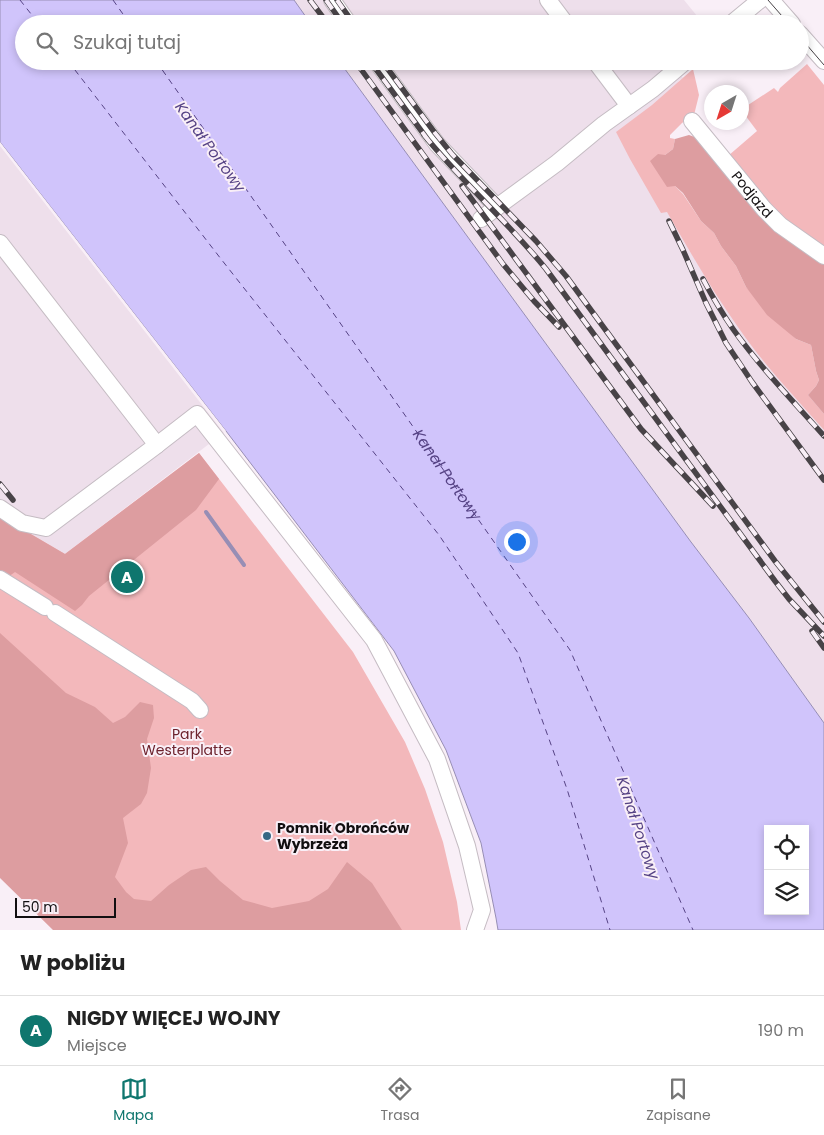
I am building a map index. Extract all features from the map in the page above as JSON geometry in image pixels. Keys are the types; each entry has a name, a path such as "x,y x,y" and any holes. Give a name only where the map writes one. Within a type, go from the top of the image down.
{"street":[{"path":"332,0 343,15"},
{"path":"548,0 559,15"},
{"path":"742,15 760,0"},
{"path":"777,2 786,15"},
{"path":"809,44 824,61"},
{"path":"383,70 437,144 497,207"},
{"path":"602,70 628,106"},
{"path":"481,219 557,163 675,70"},
{"name":"Podjazd","path":"692,121 764,210 780,225 824,256"},
{"path":"0,243 157,445"},
{"path":"0,508 22,523 46,528 197,414 374,640 437,759 467,846 482,910 475,930"},
{"path":"0,579 192,701 200,710"}],"shaded area":[{"path":"294,0 684,0 696,15 305,15"},
{"path":"346,70 676,70 683,78 679,81 643,136 762,333 824,414 824,723 749,618 691,542"},
{"path":"689,135 700,139 824,259 824,414 808,395 819,380 811,345 796,339 767,315 746,287 736,266 714,233 701,221 683,193 675,186 667,187 650,161 658,154 665,155 673,149 675,139"},
{"path":"0,142 226,431 65,554 0,516"},
{"path":"199,453 219,479 196,510 89,596 75,611 15,572 8,577 0,572 0,516 65,554"},
{"path":"0,633 66,693 95,707 113,723 125,717 140,702 153,705 154,718 147,739 151,768 147,793 141,804 123,818 128,843 115,877 134,899 151,901 169,885 191,870 206,867 243,900 272,908 309,901 328,889 347,862 372,883 402,930 53,930 0,878"}],"green space":[{"path":"809,66 824,85 824,249 784,222 728,156 757,131 749,120 749,104 774,88 778,92 800,70 809,70"},
{"path":"693,70 699,95 694,115 682,123 670,135 670,138 675,139 673,149 665,155 675,186 683,194 701,221 714,233 736,266 746,287 796,339 811,345 819,380 808,395 824,414 824,430 770,369 740,330 711,287 667,212 661,213 630,159 616,132"},
{"name":"Park Westerplatte","path":"199,453 353,652 405,742 425,789 443,842 457,902 461,930 65,930 0,856 0,516 65,554"}],"water":[{"name":"Kanał Portowy","path":"0,0 294,0 305,15 15,15 15,70 346,70 691,542 749,618 824,723 824,930 498,930 481,843 446,750 394,651 226,431 0,142"}],"pier":[{"path":"0,142 226,431 224,433 0,146"}],"waterway":[{"path":"206,512 244,565"}],"ferry route":[{"path":"20,0 32,15"},
{"path":"113,0 124,15"},
{"path":"75,70 221,259 439,535 518,653 567,789 610,930"},
{"path":"162,70 570,650 693,930"}],"tram line":[{"path":"768,0 781,15"},
{"path":"809,48 824,65"}],"railway":[{"path":"310,0 321,15"},
{"path":"326,0 337,15"},
{"path":"337,0 348,15"},
{"path":"362,70 503,264 559,327"},
{"path":"377,70 428,140"},
{"path":"389,70 452,154 536,241 566,276 775,561 824,622"},
{"path":"424,135 546,269 775,581 789,599 824,636"},
{"path":"462,186 641,429 713,506"},
{"path":"669,221 726,343 752,382 824,480"},
{"path":"703,279 743,343 824,436"},
{"path":"0,484 13,500"},
{"path":"812,631 824,648"}],"place":[{"name":"NIGDY WIĘCEJ WOJNY","path":"127,577"},
{"name":"Pomnik Obrońców Wybrzeża","path":"267,836"}]}
